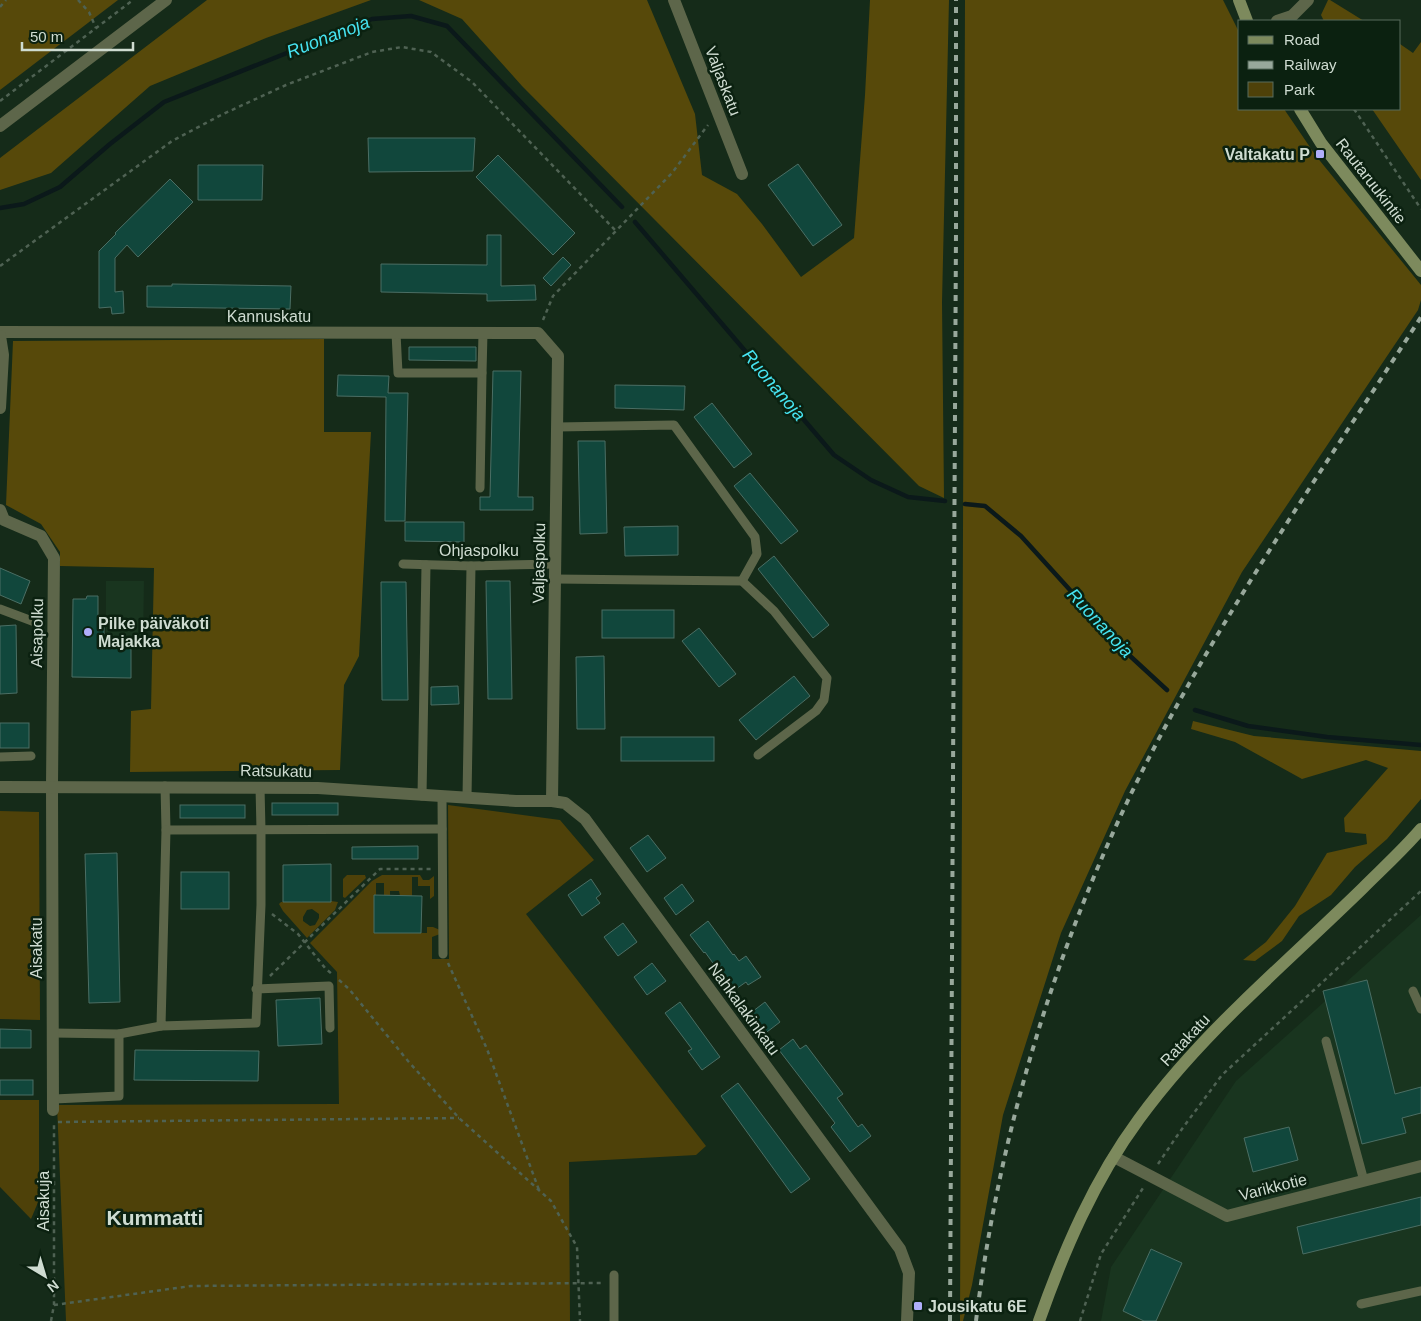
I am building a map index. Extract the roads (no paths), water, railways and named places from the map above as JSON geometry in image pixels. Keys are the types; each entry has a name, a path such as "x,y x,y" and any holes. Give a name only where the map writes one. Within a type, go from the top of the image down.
{"main road":[{"path":"1239,0 1247,20"},
{"name":"Rautaruukintie","path":"1301,110 1321,143 1421,271"},
{"name":"Ratakatu","path":"1039,1321 1068,1245 1088,1204 1114,1157 1150,1105 1199,1047 1238,1006 1387,864 1421,829"}],"street":[{"path":"0,126 166,0"},
{"name":"Valjaskatu","path":"674,0 742,174"},
{"path":"1280,20 1292,16 1308,0"},
{"name":"Kannuskatu","path":"0,332 538,333"},
{"name":"Valjaspolku","path":"538,333 558,356 552,801"},
{"path":"0,336 3,355 0,408"},
{"name":"Aisapolku","path":"0,510 4,520 41,536 54,558 52,786"},
{"name":"Ratsukatu","path":"0,786 346,789 422,796 552,801"},
{"name":"Aisakatu","path":"52,786 54,1110"},
{"name":"Nahkalakinkatu","path":"552,801 565,803 584,819 900,1249 909,1274 907,1321"},
{"name":"Varikkotie","path":"1114,1157 1227,1216 1421,1166"}],"lane":[{"path":"396,333 398,373 482,373"},
{"path":"480,488 483,333"},
{"path":"557,428 674,425 755,537 757,554 742,581"},
{"name":"Ohjaspolku","path":"403,564 471,566 555,564"},
{"path":"422,796 426,565"},
{"path":"467,797 471,566"},
{"path":"555,579 742,581 774,611 827,678 824,700 816,711 758,755"},
{"path":"0,610 32,621"},
{"path":"0,757 31,756"},
{"path":"161,1026 166,830 165,786"},
{"path":"53,1033 119,1034 161,1026 256,1023 261,905 262,830 260,787"},
{"path":"442,796 444,954"},
{"path":"166,830 442,829"},
{"path":"256,989 330,986 330,1028"},
{"path":"1413,991 1421,1009"},
{"path":"54,1110 119,1096 119,1034"},
{"path":"1326,1040 1364,1181"},
{"path":"614,1279 614,1321"},
{"path":"1361,1304 1421,1291"}],"waterway":[{"name":"Ruonanoja","path":"0,208 24,204 60,187 110,144 164,102 372,19 411,16 447,26 622,207"},
{"name":"Ruonanoja","path":"635,222 834,455 871,480 908,497 945,501"},
{"name":"Ruonanoja","path":"965,504 985,506 1021,536 1129,655 1167,690"},
{"name":"Ruonanoja","path":"1195,710 1248,726 1327,737 1421,745"}],"railway":[{"path":"950,1321 956,0"},
{"path":"976,1321 1003,1162 1023,1084 1046,1006 1073,929 1104,854 1138,780 1203,659 1263,560 1421,317"}],"place":[{"name":"Valtakatu P","path":"1320,154"},
{"name":"Pilke päiväkoti Majakka","path":"88,632"},
{"name":"Jousikatu 6E","path":"918,1306"}],"district":[{"name":"Kummatti","path":"155,1217"}]}
